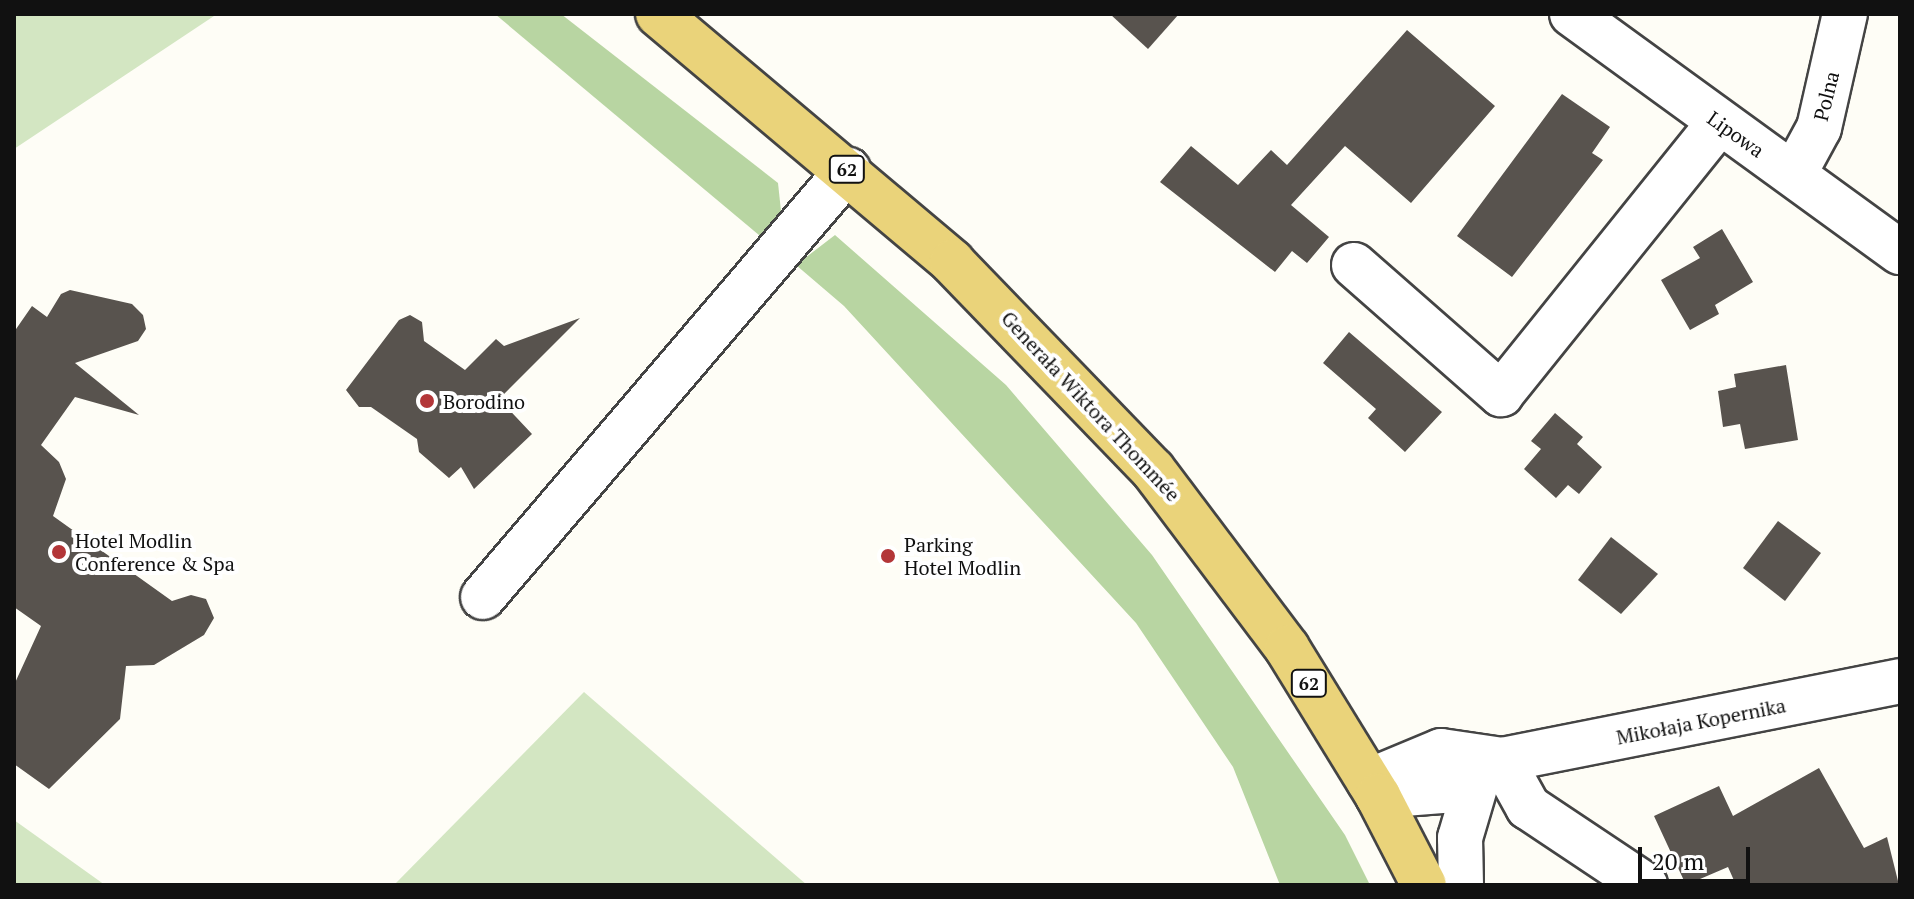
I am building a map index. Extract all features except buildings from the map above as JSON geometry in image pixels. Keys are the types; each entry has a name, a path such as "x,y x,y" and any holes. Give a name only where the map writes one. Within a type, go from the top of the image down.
{"main road":[{"name":"Generała Wiktora Thommée","path":"658,14 848,170 990,297 1153,470 1287,648 1374,789 1424,885"}],"street":[{"name":"Lipowa","path":"1572,14 1900,252"},
{"name":"Polna","path":"1794,174 1819,128 1845,14"},
{"path":"1354,265 1501,394 1719,123"},
{"path":"483,597 848,170"},
{"name":"Mikołaja Kopernika","path":"1374,789 1441,751 1490,767 1900,681"},
{"path":"1461,885 1460,838 1490,767 1528,807 1645,885"}],"green space":[{"path":"14,14 133,16 217,14 14,149"},
{"path":"495,14 561,14 778,183 781,211 766,241"},
{"path":"835,235 1006,385 1152,555 1345,835 1370,885 1280,885 1233,767 1136,623 844,306 796,265"},
{"path":"584,692 807,885 394,885"},
{"path":"14,820 105,885 14,885"}],"place":[{"name":"Borodino","path":"427,401"},
{"name":"Hotel Modlin Conference & Spa","path":"59,552"},
{"name":"Parking Hotel Modlin","path":"888,556"}]}
